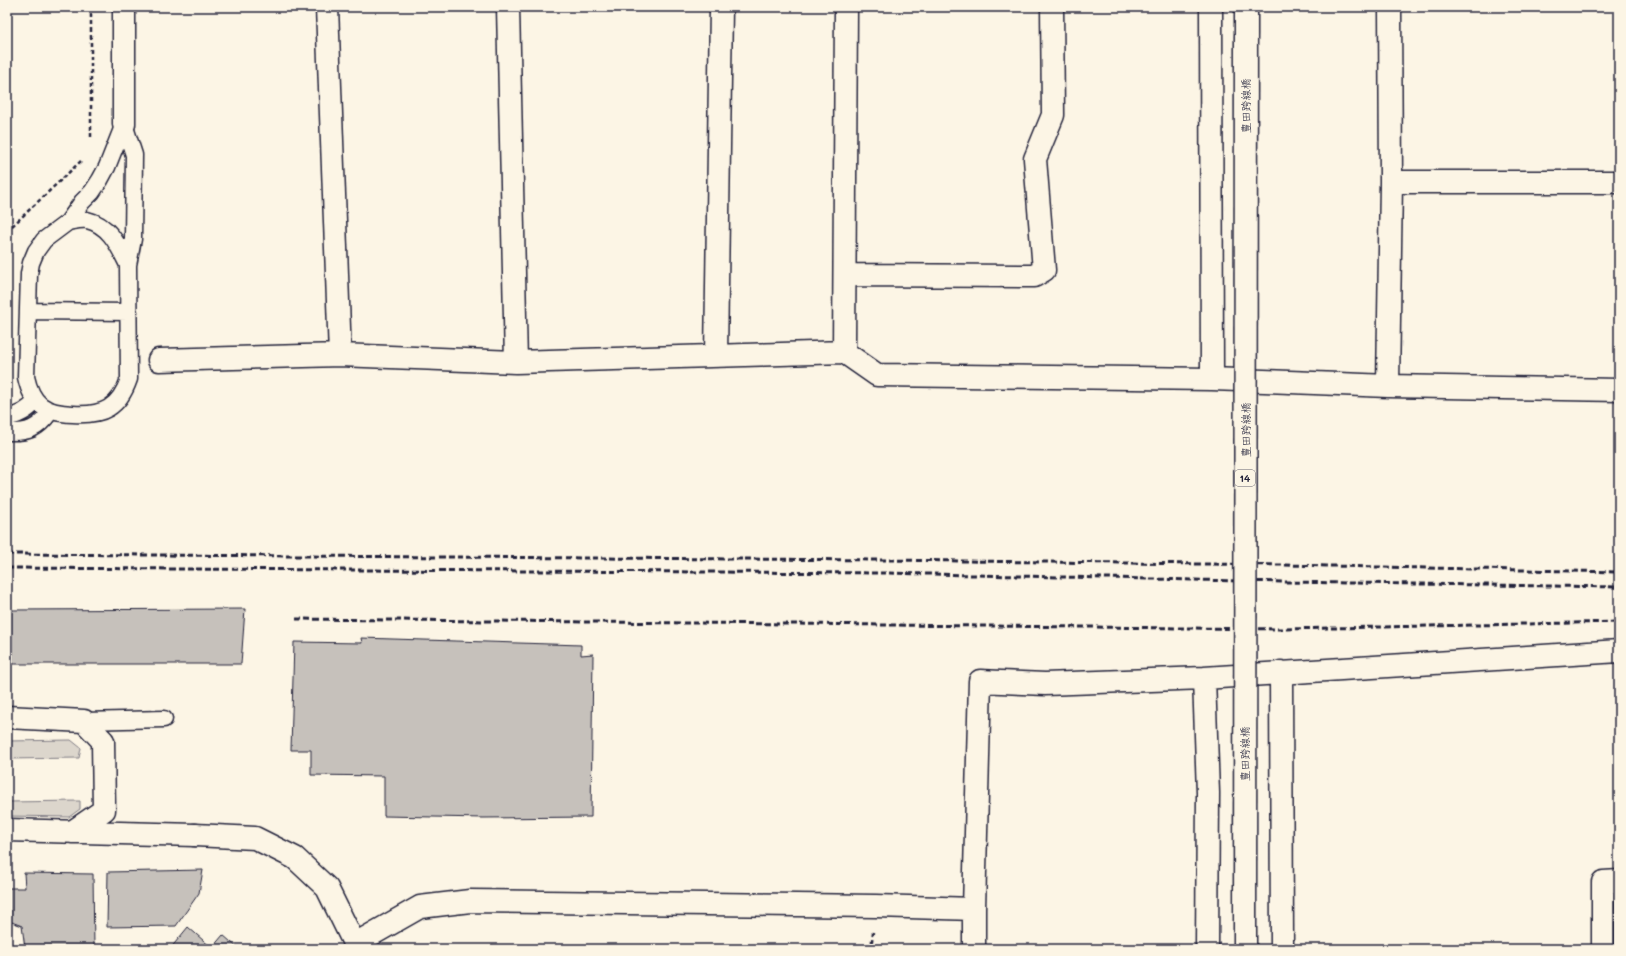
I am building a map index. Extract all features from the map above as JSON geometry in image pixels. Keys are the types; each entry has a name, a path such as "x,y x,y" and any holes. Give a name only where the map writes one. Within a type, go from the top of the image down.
{"street":[{"path":"124,7 124,124"},
{"path":"327,7 340,354"},
{"path":"508,7 516,362"},
{"path":"716,356 721,7"},
{"path":"844,352 846,7"},
{"path":"845,275 1034,276 1044,270 1036,159 1053,115 1052,7"},
{"path":"1211,7 1212,379"},
{"name":"豊田跨線橋","path":"1245,949 1246,7"},
{"path":"1388,386 1391,182 1390,7"},
{"path":"1391,182 1619,182"},
{"path":"159,360 340,354 516,362 844,352 877,375 1212,379 1388,386 1619,390"},
{"path":"974,949 980,681 1045,684 1204,678 1619,651"},
{"path":"1281,672 1282,949"},
{"path":"1204,678 1208,793 1207,949"},
{"path":"7,717 84,721 102,741 104,810 72,832"},
{"path":"7,830 72,832 195,829 255,838 295,858 327,888 356,947 420,907 470,902 876,906 974,909"},
{"path":"1603,949 1603,882 1619,881"}],"lane":[{"path":"124,124 134,155 133,239 128,265 129,379 125,392 107,410 96,414 60,414 50,412 36,401 29,389 26,377 29,274 31,263 36,251 44,240 68,222 100,180 110,160 124,124"},
{"path":"68,222 86,220 98,224 108,232 116,242 128,265"},
{"path":"28,311 129,312"},
{"path":"7,417 22,413 30,408 36,401"},
{"path":"7,432 26,431 34,428 43,422 50,412"},
{"path":"84,721 164,720"}],"path":[{"path":"91,7 91,144"},
{"path":"7,231 86,157"}],"shaded area":[{"path":"71,740 81,748 79,758 7,759 7,741"},
{"path":"80,801 80,809 69,817 7,816 7,802"}],"building":[{"path":"245,609 241,664 7,664 7,610"},
{"path":"361,638 581,645 581,655 593,654 591,817 483,818 384,816 384,776 311,775 311,750 291,750 294,642 362,643"},
{"path":"203,870 199,893 176,926 107,927 108,872"},
{"path":"24,873 93,874 94,949 25,948 22,926 9,921 8,888 25,888"},
{"path":"188,927 212,948 223,935 239,949 170,949"}],"railway":[{"path":"7,554 885,560 1284,565 1619,572"},
{"path":"7,568 885,573 1284,582 1619,587"},
{"path":"296,619 1284,629 1619,622"}]}
